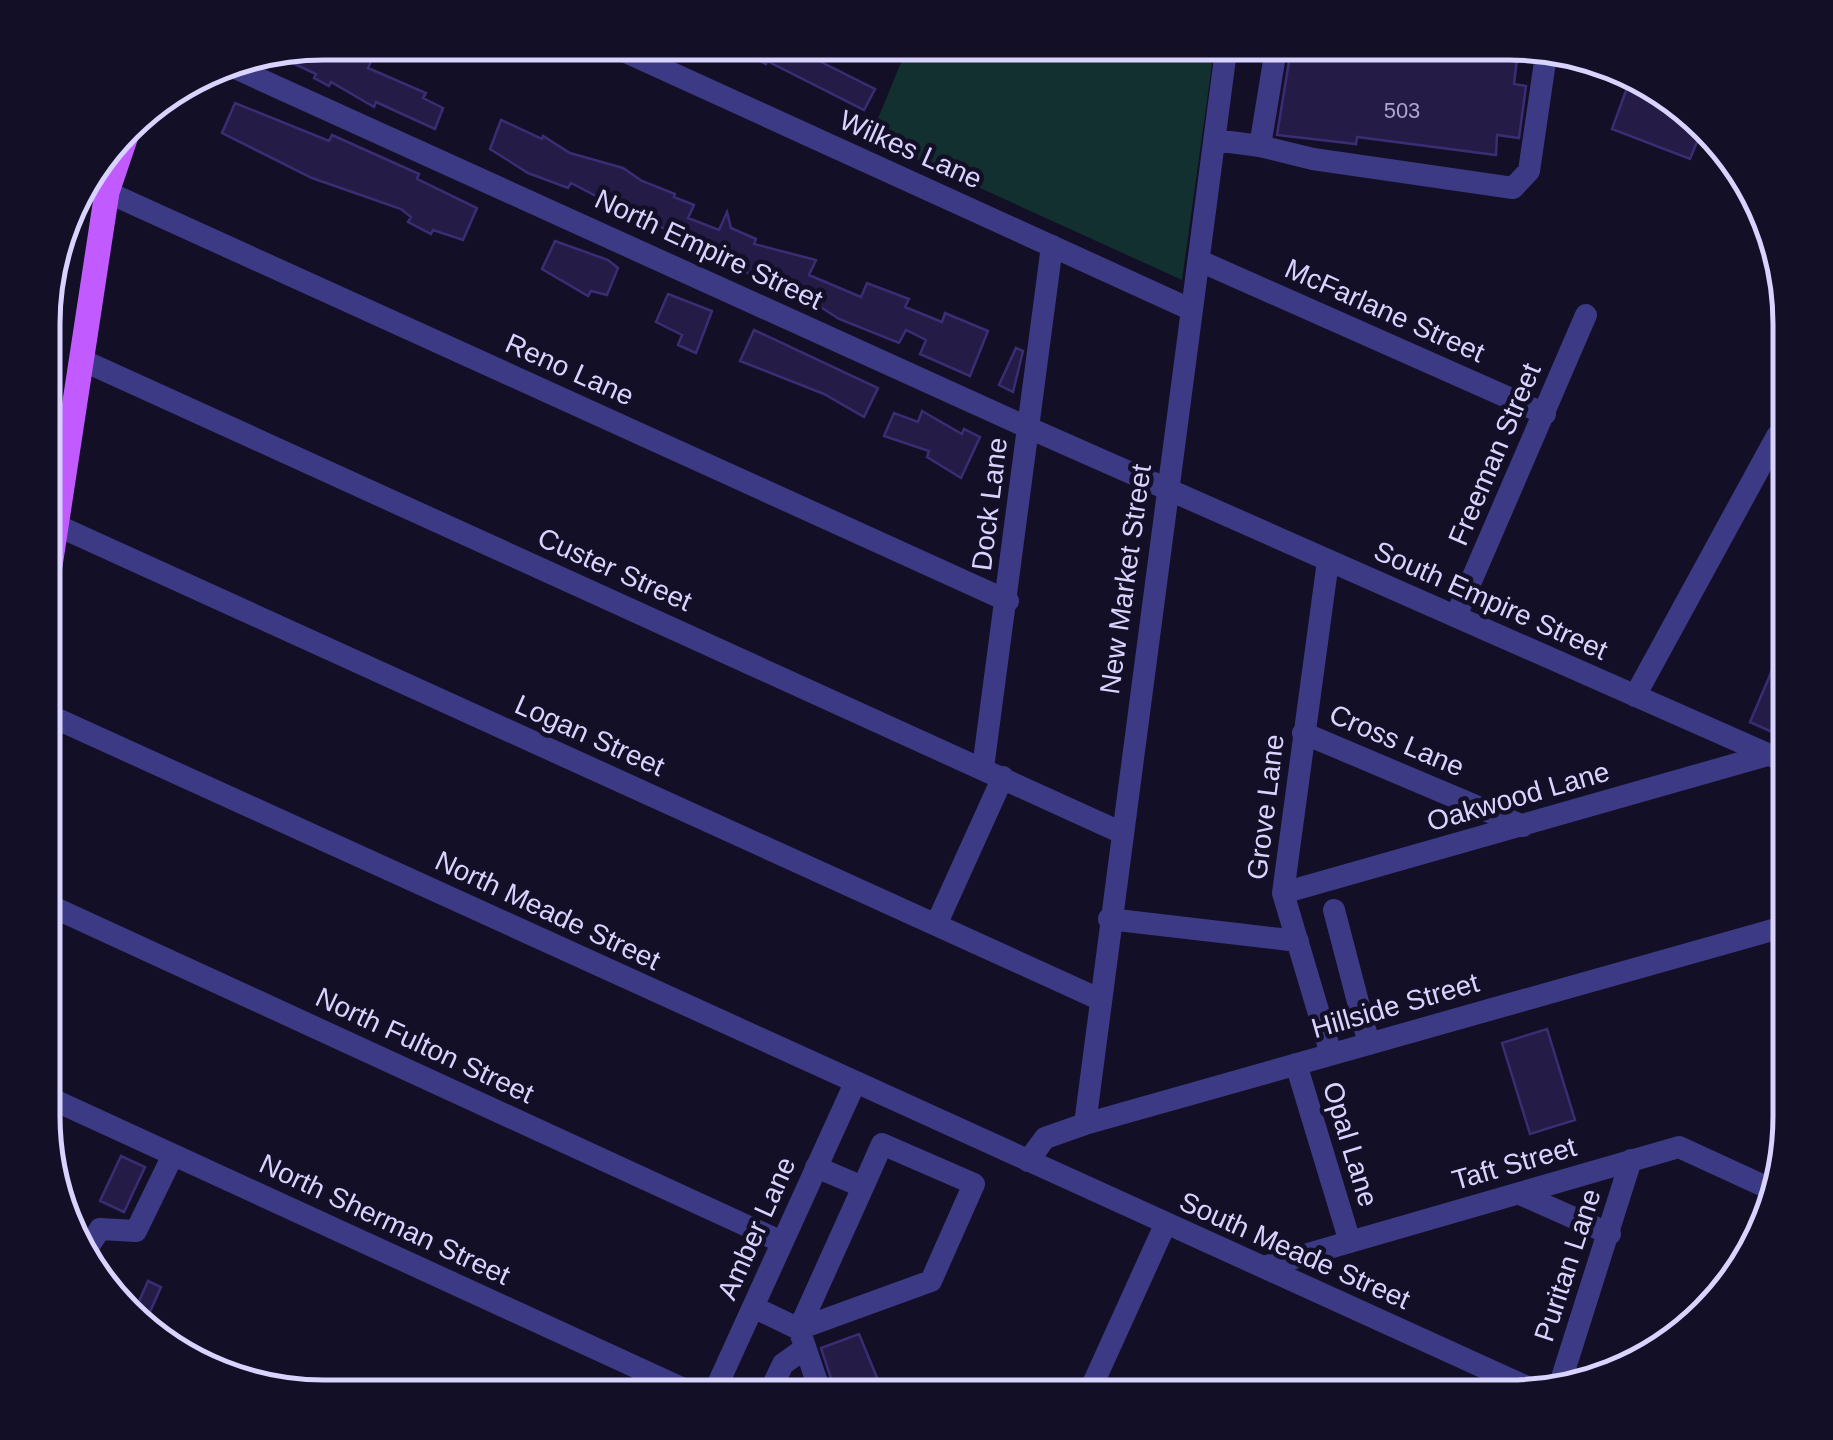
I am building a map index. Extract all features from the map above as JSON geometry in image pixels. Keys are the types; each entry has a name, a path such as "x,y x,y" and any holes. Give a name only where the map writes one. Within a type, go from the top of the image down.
{"main road":[{"path":"60,476 84,361 104,179"}],"street":[{"name":"Wilkes Lane","path":"644,60 1192,310"},
{"name":"New Market Street","path":"1085,1124 1120,832 1226,61"},
{"path":"1260,146 1273,61"},
{"path":"1215,140 1313,159 1513,188 1529,172 1545,63"},
{"name":"North Empire Street","path":"245,72 1168,490"},
{"name":"Reno Lane","path":"104,179 1008,600"},
{"name":"Dock Lane","path":"936,925 993,772 1008,600 1052,246"},
{"name":"McFarlane Street","path":"1200,262 1545,414"},
{"name":"Freeman Street","path":"1456,616 1586,315"},
{"name":"Custer Street","path":"84,361 1120,832"},
{"path":"1635,696 1773,444"},
{"name":"South Empire Street","path":"1168,490 1772,757"},
{"name":"Logan Street","path":"60,514 1099,1000"},
{"name":"Grove Lane","path":"1328,561 1284,893 1331,1054"},
{"name":"North Meade Street","path":"60,720 1028,1161"},
{"name":"Cross Lane","path":"1303,733 1523,826"},
{"name":"Oakwood Lane","path":"1284,893 1768,755"},
{"path":"1334,910 1369,1044"},
{"name":"North Fulton Street","path":"61,911 782,1242"},
{"path":"1110,918 1298,941"},
{"name":"Hillside Street","path":"1028,1161 1046,1138 1085,1124 1772,930"},
{"name":"Opal Lane","path":"1296,1064 1350,1242"},
{"name":"Amber Lane","path":"720,1379 855,1084"},
{"name":"North Sherman Street","path":"61,1103 662,1379"},
{"path":"776,1379 801,1339 882,1144 974,1184 931,1281 801,1339"},
{"name":"Taft Street","path":"1264,1267 1679,1147 1763,1186"},
{"path":"92,1241 100,1228 136,1231 173,1155"},
{"name":"Puritan Lane","path":"1564,1374 1631,1160"},
{"name":"South Meade Street","path":"1028,1161 1511,1380"},
{"path":"816,1166 863,1187"},
{"path":"1520,1194 1610,1234"},
{"path":"1095,1380 1165,1226"},
{"path":"752,1307 801,1339 816,1379"}],"green space":[{"path":"902,60 1213,61 1182,280 870,138"}],"building":[{"path":"372,60 368,68 426,93 423,98 443,108 435,129 376,102 374,107 331,82 329,86 314,78 316,74 290,62"},
{"path":"758,60 818,60 875,89 864,110 767,61 766,64"},
{"path":"1289,61 1517,61 1514,84 1526,86 1519,138 1497,135 1496,155 1357,137 1356,144 1277,135"},
{"path":"1627,88 1670,115 1698,141 1690,159 1612,129"},
{"path":"235,103 329,141 332,135 419,174 417,179 477,208 463,240 433,230 431,234 408,222 411,217 401,209 312,178 222,133"},
{"path":"501,120 542,139 543,136 570,153 623,168 642,181 675,194 674,197 694,205 688,218 719,230 727,212 731,228 756,239 754,244 816,260 809,275 861,297 867,283 909,299 905,307 942,322 945,313 988,331 970,376 920,354 926,340 906,330 899,343 839,319 816,304 686,245 668,230 609,209 611,204 571,183 568,188 528,173 490,149"},
{"path":"555,241 608,260 618,268 607,295 591,291 588,296 542,269"},
{"path":"668,294 712,311 696,353 678,345 682,335 656,322"},
{"path":"754,330 878,388 864,417 824,394 740,361"},
{"path":"1016,348 1023,351 1013,392 999,385"},
{"path":"922,411 962,434 964,429 980,437 961,478 927,457 929,451 884,436 894,413 918,422"},
{"path":"1773,669 1772,732 1750,722"},
{"path":"1547,1029 1575,1120 1530,1134 1502,1043"},
{"path":"121,1156 145,1167 124,1212 100,1201"},
{"path":"148,1281 161,1287 149,1313 138,1302"},
{"path":"859,1334 878,1379 831,1379 821,1348"}]}
